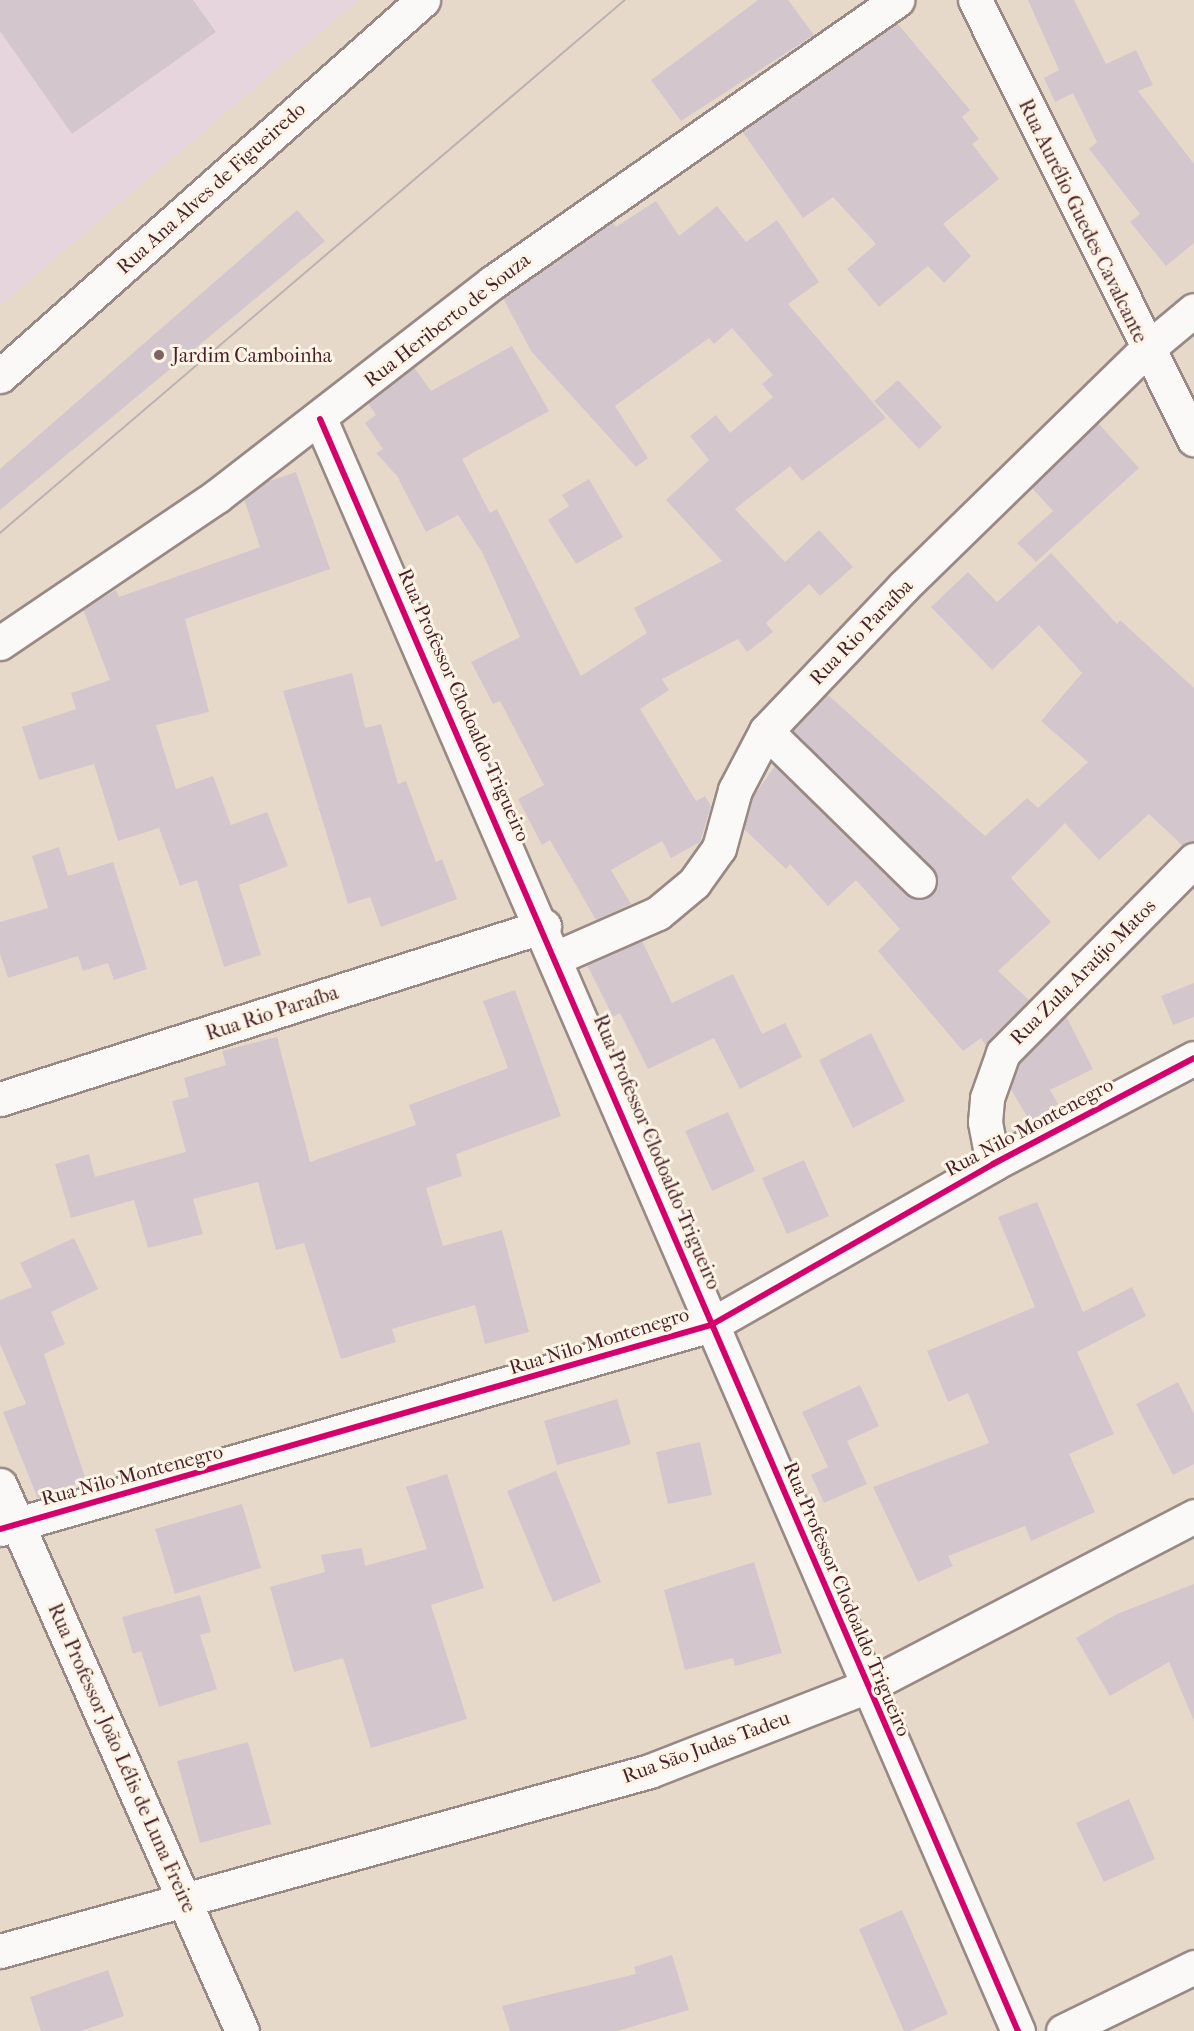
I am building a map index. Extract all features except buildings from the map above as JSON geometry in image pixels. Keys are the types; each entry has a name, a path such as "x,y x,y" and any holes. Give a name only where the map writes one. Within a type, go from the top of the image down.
{"street":[{"name":"Rua Ana Alves de Figueiredo","path":"0,376 423,0"},
{"name":"Rua Heriberto de Souza","path":"0,643 320,419 549,242 897,0"},
{"name":"Rua Aurélio Guedes Cavalcante","path":"975,0 1146,350 1194,440"},
{"name":"Rua Rio Paraíba","path":"558,957 658,913 694,883 719,848 735,790 766,731 904,586 1146,350 1194,310"},
{"name":"Rua Professor Clodoaldo Trigueiro","path":"320,419 558,957 711,1325 866,1687 1018,2031"},
{"path":"766,731 919,882"},
{"name":"Rua Zula Araújo Matos","path":"993,1164 985,1122 987,1098 1004,1053 1194,860"},
{"name":"Rua Rio Paraíba","path":"0,1099 544,926"},
{"name":"Rua Nilo Montenegro","path":"8,1527 711,1325 993,1164 1194,1058"},
{"name":"Rua Professor João Lélis de Luna Freire","path":"0,1485 8,1527 187,1898 242,2031"},
{"name":"Rua São Judas Tadeu","path":"0,1951 650,1771 866,1687 1194,1516"},
{"path":"1063,2031 1194,1967"}],"shaded area":[{"path":"0,0 358,0 0,305"}],"tram line":[{"path":"0,533 625,0"}],"cycle path":[{"path":"320,419 1018,2031"},
{"path":"0,1529 711,1325 993,1164 1194,1058"}],"place":[{"name":"Jardim Camboinha","path":"159,355"}]}
